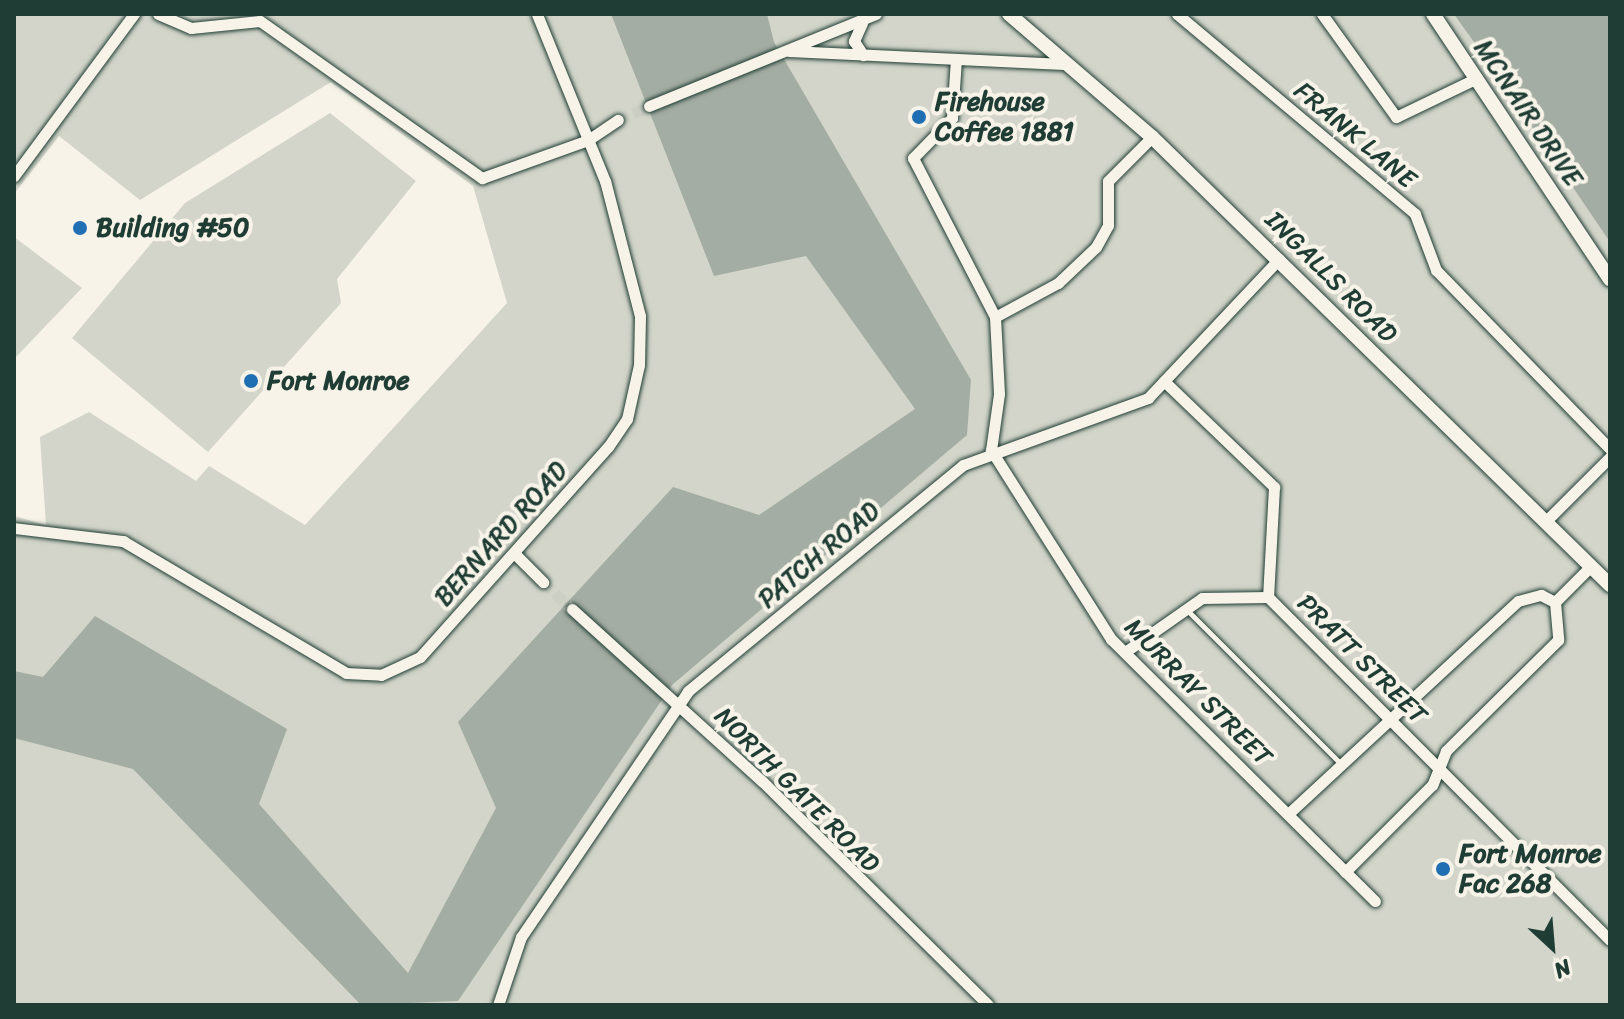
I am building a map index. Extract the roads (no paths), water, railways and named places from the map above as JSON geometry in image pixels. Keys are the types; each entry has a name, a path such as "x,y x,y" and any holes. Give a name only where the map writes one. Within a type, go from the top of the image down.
{"street":[{"path":"14,176 134,14"},
{"path":"158,14 191,28 260,21 482,178 588,140 618,120"},
{"name":"BERNARD ROAD","path":"14,528 123,541 361,676 420,657 608,447 627,419 639,365 635,289 588,140 537,14"},
{"path":"649,106 862,23 876,14"},
{"name":"INGALLS ROAD","path":"1009,14 1152,137 1610,585"},
{"name":"FRANK LANE","path":"1177,14 1415,214 1436,270 1610,449"},
{"path":"1322,14 1396,117 1477,78"},
{"name":"MCNAIR DRIVE","path":"1433,14 1610,279"},
{"path":"862,23 854,41 863,55"},
{"path":"789,51 1064,64"},
{"path":"956,59 952,118 913,158 995,317 999,394 991,450"},
{"path":"995,317 1058,283 1096,247 1108,225 1108,181 1152,137"},
{"name":"PATCH ROAD","path":"498,1005 521,937 674,700 903,513 991,450 1148,398 1279,259"},
{"name":"PRATT STREET","path":"1164,381 1274,487 1268,597 1610,940"},
{"name":"MURRAY STREET","path":"991,450 1125,652 1375,901"},
{"path":"1546,521 1610,457"},
{"path":"515,554 543,582"},
{"path":"1345,872 1432,785 1438,767 1558,640 1555,602 1591,566"},
{"path":"1288,814 1339,762 1391,720 1518,601 1541,595 1555,602"},
{"path":"1125,652 1202,598 1268,597"},
{"name":"NORTH GATE ROAD","path":"572,609 674,700 988,1005"}],"lane":[{"path":"1185,608 1339,762"}],"tunnel":[{"path":"618,120 649,106"},
{"path":"543,582 572,609"}],"place":[{"name":"Firehouse Coffee 1881","path":"919,117"},
{"name":"Building #50","path":"80,228"},
{"name":"Fort Monroe","path":"251,381"},
{"name":"Fort Monroe Fac 268","path":"1443,869"}]}
